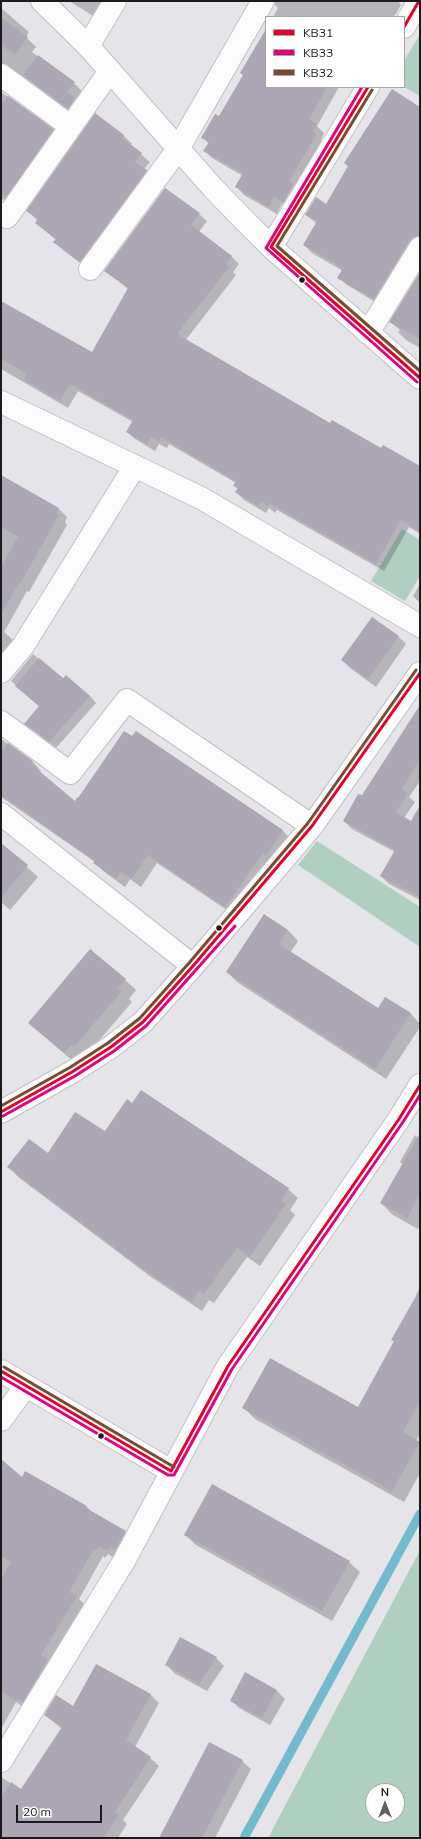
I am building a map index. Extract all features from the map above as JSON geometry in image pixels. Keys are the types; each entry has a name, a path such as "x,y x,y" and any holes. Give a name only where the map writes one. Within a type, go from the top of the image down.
{"street":[{"path":"42,1 88,46 213,188 271,247 420,378"},
{"path":"88,46 115,1"},
{"path":"90,269 178,149 263,1"},
{"path":"405,24 419,1"},
{"path":"1,214 7,217 110,71"},
{"path":"1,74 70,126"},
{"path":"271,247 367,88"},
{"path":"368,333 420,248"},
{"path":"1,402 201,498 420,626"},
{"path":"1,672 23,646 135,466"},
{"path":"1,1112 72,1072 111,1047 143,1022 193,966 312,826 420,672"},
{"path":"1,722 70,773 127,700 312,826"},
{"path":"1,814 193,966"},
{"path":"1,1761 124,1561 228,1366 394,1126 420,1085"},
{"path":"1,1371 172,1471"},
{"path":"1,1420 26,1386"}],"green space":[{"path":"420,34 420,96 405,88 405,59"},
{"path":"402,529 420,540 420,576 405,601 371,581"},
{"path":"317,841 420,907 420,947 298,865"},
{"path":"419,1552 420,1838 268,1838"}],"building":[{"path":"1,17 28,37 15,55 1,45"},
{"path":"265,31 265,88 326,88 309,119 317,124 313,132 317,134 289,181 294,184 283,202 274,197 269,207 235,187 243,173 203,151 209,142 201,138 215,114 219,116 243,75 240,73"},
{"path":"38,55 75,82 67,92 75,98 68,109 23,75"},
{"path":"392,89 420,107 420,236 414,237 409,241 374,299 337,278 343,268 303,245 317,221 305,215 316,197 326,204 348,166 344,163"},
{"path":"8,96 54,129 6,197 1,193 1,105"},
{"path":"95,113 124,135 122,138 142,153 135,162 147,170 80,262 53,242 56,239 35,223 38,219 26,211"},
{"path":"165,188 200,213 191,225 232,256 226,264 229,267 177,334 330,423 332,420 381,448 383,445 420,466 420,532 401,520 376,564 269,503 267,506 261,501 258,506 235,492 238,488 233,486 236,481 161,437 159,441 151,437 147,444 126,432 133,420 70,384 60,401 24,380 27,374 1,359 1,301 92,352 128,288 104,271"},
{"path":"420,272 420,339 389,322"},
{"path":"1,475 59,508 56,513 59,515 20,584 19,583 1,614 1,567 18,537 1,527"},
{"path":"372,617 399,636 368,679 341,660"},
{"path":"39,658 63,678 66,675 90,696 49,742 24,724 39,706 15,686"},
{"path":"420,705 420,759 402,789 408,794 396,812 411,821 420,805 420,897 380,876 395,850 343,821 358,794 362,795"},
{"path":"124,731 132,736 136,731 283,830 266,855 263,853 225,907 148,855 132,879 121,872 116,879 93,863 95,861 1,795 1,751 8,743 33,761 31,764 75,801"},
{"path":"1,843 28,865 1,898"},
{"path":"264,914 288,930 279,944 378,1008 385,997 411,1013 375,1069 226,972"},
{"path":"90,949 126,979 118,988 122,991 74,1047 71,1045 64,1053 28,1023"},
{"path":"141,1090 289,1188 281,1201 286,1204 250,1257 237,1248 204,1294 199,1291 192,1302 140,1267 7,1167 29,1139 48,1153 75,1112 105,1131 127,1099 132,1103"},
{"path":"420,1133 420,1194 407,1218 380,1203"},
{"path":"420,1289 420,1402 403,1432 420,1442 392,1491 242,1408 270,1358 358,1407 394,1341 391,1340"},
{"path":"1,1459 22,1477 25,1471 87,1506 86,1508 126,1531 115,1550 110,1547 108,1551 99,1546 96,1550 94,1549 69,1592 77,1596 41,1655 48,1659 23,1702 18,1699 16,1701 1,1691 1,1579 11,1562 1,1556"},
{"path":"212,1484 350,1561 322,1611 184,1535"},
{"path":"180,1637 217,1657 199,1684 165,1665"},
{"path":"96,1664 151,1694 126,1740 151,1757 115,1812 119,1814 104,1838 1,1838 1,1797 11,1782 21,1789 62,1727 44,1715 56,1695 73,1706"},
{"path":"245,1672 277,1690 262,1718 230,1701"},
{"path":"209,1742 243,1760 202,1838 159,1838"}],"waterway":[{"path":"244,1838 420,1514"}],"transit line":[{"name":"KB31","path":"405,25 419,1"},
{"name":"KB33","path":"361,88 266,248 417,382"},
{"name":"KB31","path":"367,88 271,247 420,378"},
{"name":"KB32","path":"372,90 277,246 420,371"},
{"name":"KB32","path":"1,1106 69,1068 108,1043 140,1018 189,963 308,823 416,670"},
{"name":"KB31","path":"1,1112 72,1072 111,1047 143,1022 193,966 312,826 420,673"},
{"name":"KB33","path":"3,1116 75,1076 114,1051 146,1026 235,926"},
{"name":"KB31","path":"1,1371 171,1471 228,1366 399,1119 420,1085"},
{"name":"KB33","path":"1,1377 168,1475 174,1475 232,1369 403,1122 420,1095"},
{"name":"KB32","path":"4,1367 174,1467"}]}
